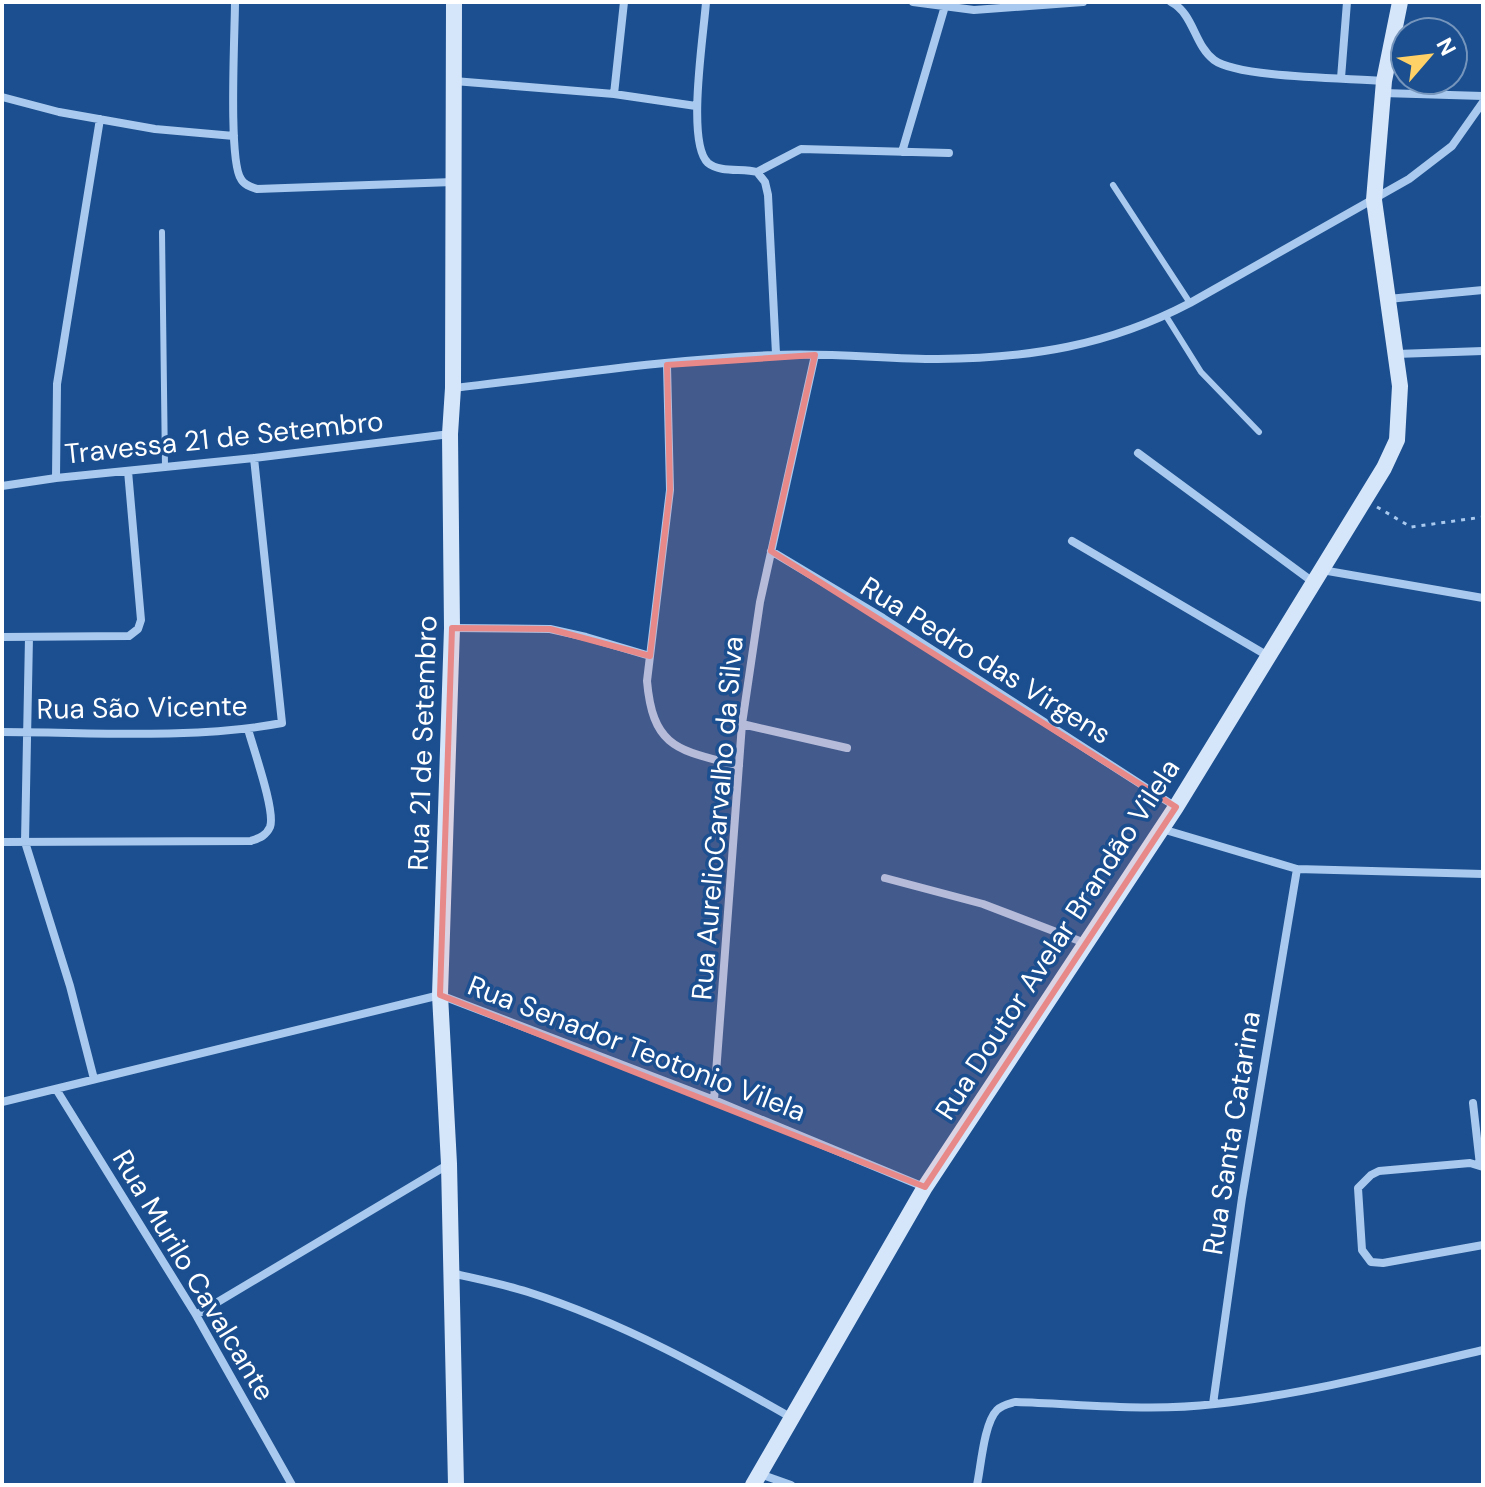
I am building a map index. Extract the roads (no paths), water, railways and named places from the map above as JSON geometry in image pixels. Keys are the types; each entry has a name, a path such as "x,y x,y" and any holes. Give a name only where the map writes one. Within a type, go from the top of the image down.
{"street":[{"path":"235,2 234,136 240,179 247,186 257,189 453,182"},
{"name":"Rua 21 de Setembro","path":"454,2 453,388 450,434 452,628 440,995 449,1164 456,1485"},
{"path":"614,94 624,2"},
{"path":"706,2 696,106 703,154 708,163 719,168 757,172 801,149 949,153"},
{"path":"913,2 974,10 1083,2"},
{"path":"1171,2 1186,15 1205,50 1226,67 1483,96"},
{"path":"1341,78 1347,2"},
{"name":"Rua Doutor Avelar Brandão Vilela","path":"756,1479 925,1187 1176,807 1397,440 1400,386 1374,200 1384,87 1400,2"},
{"path":"902,152 945,6"},
{"path":"454,81 614,94 696,106"},
{"path":"2,97 59,112 155,129 234,136"},
{"path":"453,388 776,354 937,359 996,357 1055,351 1104,338 1166,316 1409,179 1452,146 1483,102"},
{"path":"56,478 57,384 100,119"},
{"path":"757,172 765,182 768,195 776,354"},
{"path":"1388,299 1483,290"},
{"path":"1396,354 1483,351"},
{"name":"Rua AurelioCarvalho da Silva","path":"714,1100 742,724 760,602 815,355"},
{"path":"667,365 670,490 647,681 649,701 661,733 679,748 739,766"},
{"name":"Travessa 21 de Setembro","path":"2,486 450,434"},
{"path":"1138,453 1317,576 1483,598"},
{"name":"Rua São Vicente","path":"2,732 248,729 282,723 254,458"},
{"path":"2,637 129,636 138,629 141,620 128,471"},
{"path":"1072,541 1269,656"},
{"name":"Rua Pedro das Virgens","path":"771,551 954,663 1176,807"},
{"path":"452,628 550,629 650,656"},
{"path":"29,637 25,842 70,986 94,1079"},
{"path":"742,724 847,748"},
{"path":"2,842 251,841 264,836 271,825 270,809 248,729"},
{"path":"1161,829 1297,869 1483,874"},
{"name":"Rua Santa Catarina","path":"1213,1404 1242,1198 1297,869"},
{"path":"885,878 983,904 1085,943"},
{"name":"Rua Senador Teotonio Vilela","path":"2,1102 440,995 714,1100 925,1187"},
{"name":"Rua Murilo Cavalcante","path":"56,1089 196,1315 292,1485"},
{"path":"1473,1103 1482,1166 1470,1163 1379,1171 1371,1175 1358,1188 1362,1250 1371,1262 1383,1263 1483,1245"},
{"path":"196,1315 449,1164"},
{"path":"451,1272 528,1292 635,1334 703,1367 792,1418"},
{"path":"977,1485 989,1427 997,1410 1015,1402 1108,1408 1213,1404 1309,1390 1483,1350"},
{"path":"756,1479 791,1485"}],"lane":[{"path":"1113,185 1190,303"},
{"path":"162,232 165,467"},
{"path":"1166,316 1201,372 1259,432"}]}
